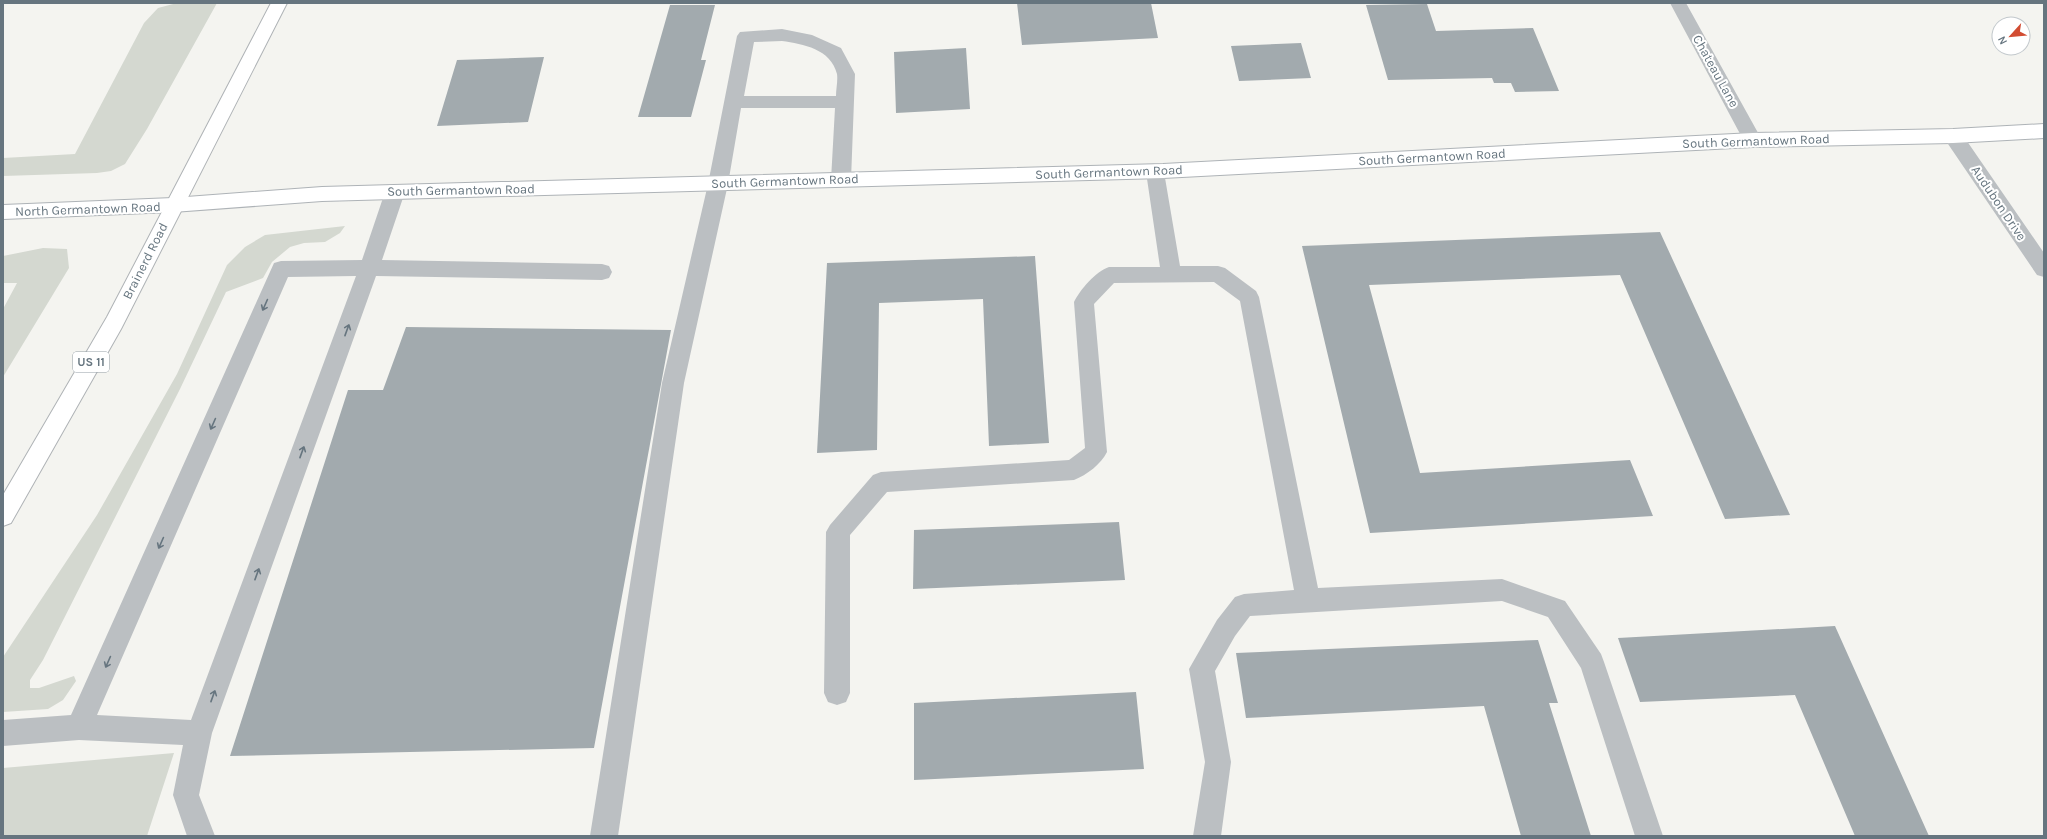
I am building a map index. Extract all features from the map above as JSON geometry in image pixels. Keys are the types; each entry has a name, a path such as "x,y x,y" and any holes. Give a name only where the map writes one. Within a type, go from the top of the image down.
{"main road":[{"name":"Brainerd Road","path":"3,516 114,322 173,205 279,3"},
{"name":"South Germantown Road","path":"173,205 322,194 1155,172 1753,140 1953,136 2044,131"},
{"name":"North Germantown Road","path":"3,212 173,205"}],"street":[{"name":"Chateau Lane","path":"1678,3 1753,140"},
{"path":"604,836 673,383 718,184 735,102 746,36 782,35 806,38 835,52 846,74 841,180"},
{"path":"735,102 844,102"},
{"name":"Audubon Drive","path":"1953,136 2044,269"},
{"path":"1155,172 1171,274"},
{"path":"201,836 186,795 199,733 396,192"},
{"path":"79,727 281,269 369,268 602,272"},
{"path":"837,693 838,532 881,482 1074,470 1096,452 1084,302 1109,275 1218,274 1249,297 1308,600"},
{"path":"1207,836 1218,762 1202,669 1226,628 1244,605 1308,600 1502,590 1556,609 1592,662 1649,836"},
{"path":"3,733 79,727 199,733"}],"shaded area":[{"path":"177,3 217,3 147,129 125,164 111,171 97,173 3,176 3,158 75,154 144,23 158,8"},
{"path":"345,226 340,233 325,242 304,243 290,247 272,262 263,278 226,292 180,389 43,660 30,680 30,688 39,688 74,676 76,681 63,700 48,709 3,712 3,657 97,515 177,374 227,265 245,247 265,235"},
{"path":"43,248 67,249 69,268 3,377 3,309 17,283 3,283 3,256"},
{"path":"174,753 147,836 3,836 3,768"}],"building":[{"path":"1017,3 1151,3 1158,38 1022,45"},
{"path":"1427,4 1436,31 1533,28 1559,91 1515,92 1511,83 1494,83 1492,78 1388,80 1366,5"},
{"path":"670,5 715,5 701,60 706,60 691,117 638,117"},
{"path":"1301,43 1311,78 1239,81 1231,46"},
{"path":"966,48 970,109 896,113 894,52"},
{"path":"544,57 528,122 437,126 457,60"},
{"path":"1660,232 1790,515 1725,519 1620,275 1369,285 1420,473 1630,460 1653,516 1370,533 1302,246"},
{"path":"1035,256 1049,443 989,446 983,299 879,303 877,450 817,453 827,263"},
{"path":"406,327 671,330 594,748 230,756 348,390 383,390"},
{"path":"1119,522 1125,580 913,589 914,530"},
{"path":"1835,626 1929,836 1855,836 1795,695 1640,702 1618,638"},
{"path":"1538,640 1558,703 1549,703 1591,836 1521,836 1484,706 1246,718 1236,653"},
{"path":"1136,692 1144,769 914,780 914,703"}]}
